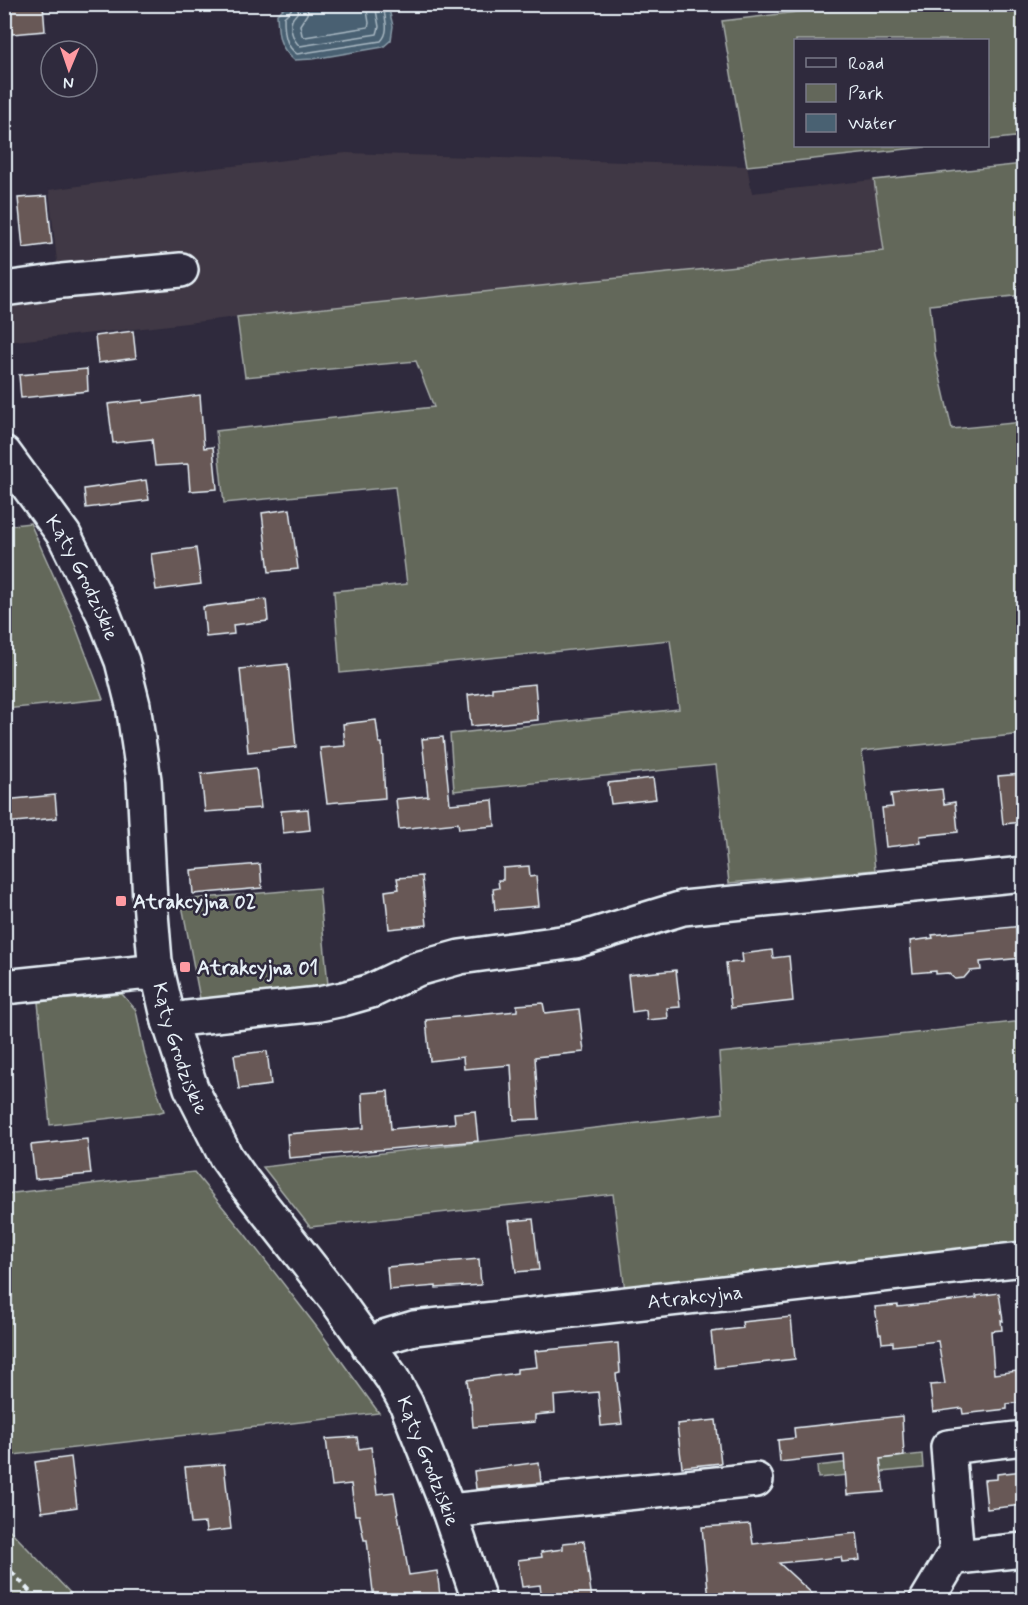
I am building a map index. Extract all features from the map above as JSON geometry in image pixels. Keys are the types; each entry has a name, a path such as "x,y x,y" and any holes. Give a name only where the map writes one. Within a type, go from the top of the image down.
{"street":[{"path":"4,290 62,281 181,270"},
{"name":"Kąty Grodziskie","path":"4,453 64,536 103,613 122,661 133,705 144,780 152,934 157,974 190,1088 226,1157 334,1297 392,1378 406,1403 449,1511 479,1600"},
{"path":"169,1021 319,1004 343,999 371,991 417,969 441,961 574,941 683,908 1023,874"},
{"path":"4,987 139,973 157,974"},
{"name":"Atrakcyjna","path":"369,1347 387,1336 414,1328 1023,1259"},
{"path":"957,1557 948,1447 1023,1438"},
{"path":"449,1511 756,1480"},
{"path":"927,1600 951,1560 957,1557 1023,1550"}],"path":[{"path":"4,1564 38,1600"}],"shaded area":[{"path":"346,153 747,166 752,193 874,180 884,251 5,342 4,276 58,270 49,190"}],"green space":[{"path":"864,4 1023,5 1023,136 989,140 989,39 794,39 794,147 926,147 747,166 722,21"},
{"path":"1023,164 1023,295 930,305 935,355 952,429 1023,422 1023,734 862,751 875,870 729,883 716,765 454,791 450,734 679,709 670,640 340,673 334,591 407,584 395,487 224,503 216,431 434,407 416,361 245,377 237,317 884,251 874,180"},
{"path":"30,523 72,617 103,699 5,709 5,526"},
{"path":"319,888 328,985 200,999 181,900"},
{"path":"122,994 136,1010 145,1055 164,1111 50,1125 38,1002"},
{"path":"1023,1021 1023,1247 625,1291 613,1194 310,1227 263,1167 723,1113 719,1053"},
{"path":"194,1172 316,1326 379,1413 5,1456 5,1194"},
{"path":"922,1454 923,1468 818,1478 817,1466"},
{"path":"5,1525 77,1600 5,1600"}],"water":[{"path":"289,4 388,5 393,26 391,40 383,47 294,60 282,45 278,28 277,14"}],"building":[{"path":"43,5 45,31 12,34 9,8"},
{"path":"47,196 52,244 23,248 18,198"},
{"path":"133,331 136,358 98,363 95,336"},
{"path":"87,369 88,391 21,398 19,375"},
{"path":"200,395 204,448 213,447 217,489 190,491 188,464 155,466 152,439 113,443 108,404 143,400 143,403"},
{"path":"146,480 149,500 86,508 84,489"},
{"path":"290,509 298,569 269,572 262,513"},
{"path":"196,548 201,584 156,590 151,554"},
{"path":"266,599 268,621 233,625 234,634 206,637 203,607"},
{"path":"288,664 296,747 248,752 240,669"},
{"path":"535,684 538,720 471,726 468,695 492,692 492,688"},
{"path":"376,720 379,743 382,743 385,798 327,803 320,748 345,746 343,724"},
{"path":"443,737 450,804 493,800 495,826 459,829 458,823 399,829 396,799 428,796 422,739"},
{"path":"256,768 261,808 205,812 201,774"},
{"path":"1023,774 1023,822 1003,824 998,776"},
{"path":"653,778 656,799 611,804 608,783"},
{"path":"942,789 944,804 955,802 958,832 920,836 921,843 886,847 882,808 893,807 891,794"},
{"path":"55,795 57,818 4,823 4,800"},
{"path":"308,809 310,830 283,833 281,811"},
{"path":"260,864 262,888 193,894 191,870"},
{"path":"529,866 530,877 536,876 539,906 495,910 493,889 499,888 498,880 503,880 503,868"},
{"path":"422,876 427,925 389,929 385,891 399,889 397,878"},
{"path":"1023,926 1023,958 980,962 981,970 970,971 964,978 955,979 948,973 936,974 936,971 913,973 910,941 933,938 932,935"},
{"path":"772,950 773,958 789,956 793,1001 731,1008 726,963 743,962 742,954"},
{"path":"676,970 680,1007 667,1008 668,1018 647,1020 646,1010 632,1012 628,975"},
{"path":"543,1003 545,1013 579,1009 584,1052 535,1057 539,1119 514,1120 511,1065 464,1069 463,1057 430,1061 426,1020 517,1011 517,1005"},
{"path":"267,1051 271,1085 239,1089 234,1055"},
{"path":"388,1091 391,1129 455,1123 454,1113 475,1111 478,1141 289,1158 287,1134 364,1128 362,1093"},
{"path":"87,1139 91,1174 35,1179 31,1145"},
{"path":"533,1219 539,1270 516,1272 509,1221"},
{"path":"479,1259 481,1285 389,1290 387,1267"},
{"path":"999,1293 1003,1321 1001,1320 1002,1330 991,1331 994,1374 1017,1371 1017,1375 1023,1374 1023,1402 1007,1404 1007,1409 963,1414 962,1408 933,1412 930,1385 945,1384 938,1341 893,1346 893,1342 882,1343 875,1307 937,1303"},
{"path":"791,1317 795,1359 715,1368 711,1332 743,1328 742,1322"},
{"path":"618,1343 620,1373 616,1374 622,1424 601,1426 598,1392 554,1396 555,1413 535,1415 535,1422 473,1427 467,1380 517,1373 517,1369 537,1367 535,1351"},
{"path":"902,1416 904,1456 880,1459 884,1492 847,1495 844,1455 780,1462 778,1440 795,1438 794,1428"},
{"path":"716,1420 721,1463 682,1467 677,1424"},
{"path":"357,1437 359,1449 371,1447 377,1494 394,1492 409,1575 437,1571 440,1595 374,1600 367,1540 364,1540 359,1515 355,1515 351,1484 332,1486 326,1439"},
{"path":"71,1457 77,1507 42,1512 35,1462"},
{"path":"539,1462 541,1483 476,1489 474,1471"},
{"path":"224,1464 231,1529 206,1532 205,1523 191,1524 185,1467"},
{"path":"1023,1471 1023,1505 987,1509 984,1480 997,1479 997,1474"},
{"path":"750,1524 753,1544 857,1533 860,1560 842,1562 841,1557 779,1563 819,1600 709,1600 702,1527"},
{"path":"584,1541 592,1600 542,1600 540,1585 522,1587 518,1560 542,1557 541,1552 563,1549 563,1543"}],"place":[{"name":"Atrakcyjna 02","path":"121,901"},
{"name":"Atrakcyjna 01","path":"185,967"}]}
